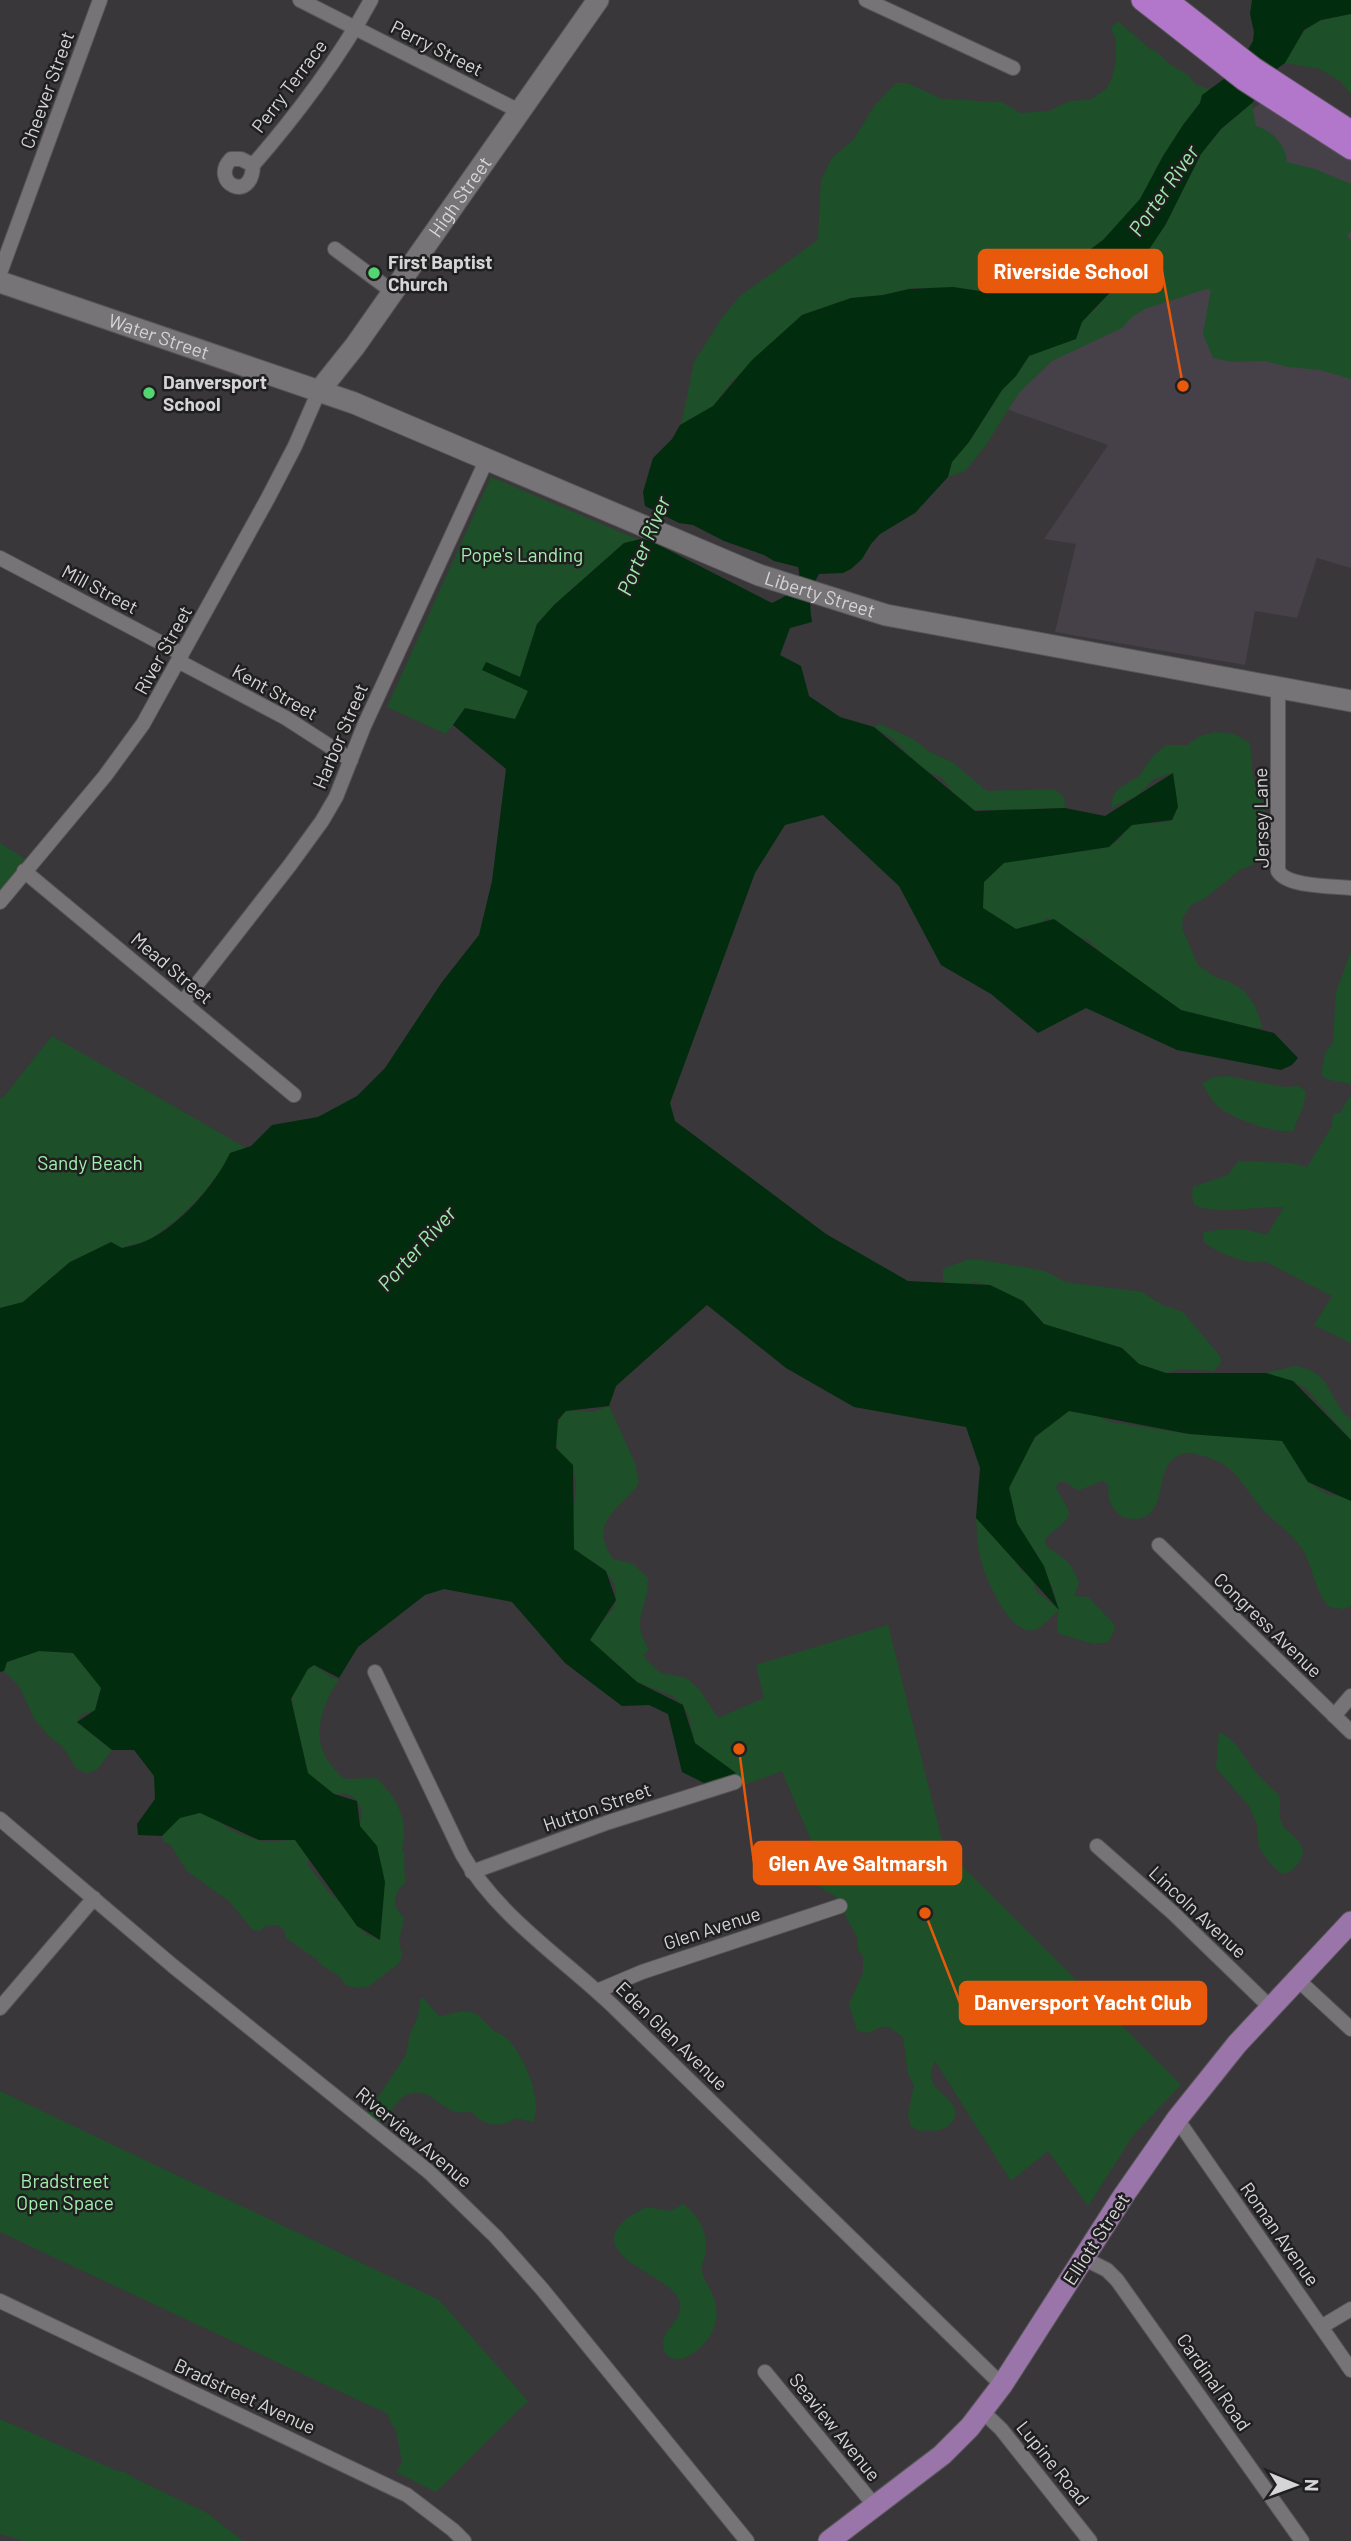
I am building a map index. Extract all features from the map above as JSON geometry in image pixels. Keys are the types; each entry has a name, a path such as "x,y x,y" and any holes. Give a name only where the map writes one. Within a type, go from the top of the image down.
{"highway":[{"path":"1125,0 1220,52"},
{"path":"1142,0 1185,35"},
{"path":"1167,0 1220,52 1351,149"},
{"path":"1278,94 1351,131"}],"main road":[{"name":"Elliott Street","path":"829,2541 942,2455 983,2412 1177,2119 1237,2044 1351,1922"}],"street":[{"name":"Cheever Street","path":"0,273 100,0"},
{"name":"Perry Street","path":"300,0 519,111"},
{"name":"Perry Terrace","path":"253,165 274,141 355,29 371,0"},
{"name":"High Street","path":"318,391 355,346 598,0"},
{"path":"866,0 1013,68"},
{"path":"335,249 393,292"},
{"name":"Water Street","path":"0,282 318,391"},
{"name":"Liberty Street","path":"318,391 821,596 886,615 1351,701"},
{"name":"River Street","path":"0,902 118,760 143,724 278,481 318,391"},
{"name":"Harbor Street","path":"183,1002 322,821 336,797 364,726 487,459"},
{"name":"Mill Street","path":"0,558 180,658"},
{"name":"Kent Street","path":"180,658 286,718 351,760"},
{"name":"Jersey Lane","path":"1278,688 1278,871 1290,881 1351,888"},
{"name":"Mead Street","path":"24,871 294,1096"},
{"name":"Congress Avenue","path":"1159,1545 1351,1732"},
{"name":"Eden Glen Avenue","path":"375,1672 472,1872 509,1912 597,1991 1002,2385"},
{"path":"1334,1716 1351,1696"},
{"name":"Hutton Street","path":"472,1872 609,1822 736,1782"},
{"name":"Riverview Avenue","path":"0,1819 173,1966 429,2172 465,2205 542,2289 747,2541"},
{"name":"Lincoln Avenue","path":"1097,1846 1173,1913 1270,2007"},
{"path":"0,2008 94,1898"},
{"name":"Glen Avenue","path":"597,1991 642,1972 839,1906"},
{"path":"1297,1979 1351,2029"},
{"name":"Roman Avenue","path":"1177,2119 1351,2370"},
{"name":"Cardinal Road","path":"1083,2258 1107,2270 1117,2280 1298,2540"},
{"name":"Bradstreet Avenue","path":"0,2301 407,2496 464,2541"},
{"path":"1321,2327 1351,2309"},
{"name":"Seaview Avenue","path":"765,2372 875,2506"},
{"name":"Lupine Road","path":"983,2412 1001,2428 1090,2541"}],"shaded area":[{"path":"1261,103 1351,159 1351,568 1317,558 1297,618 1255,611 1245,665 1055,632 1076,544 1044,539 1108,445 998,406 1233,123"}],"green space":[{"path":"1351,14 1351,94 1341,82 1320,69 1285,63 1309,27 1324,20"},
{"path":"1119,22 1150,49 1188,75 1196,85 1210,89 1183,125 1130,213 1103,240 1079,258 1053,272 1024,279 1007,291 993,293 953,287 913,288 883,295 851,298 802,315 732,381 713,406 681,425 694,362 724,315 740,296 818,240 821,180 832,158 854,139 875,105 896,83 907,83 942,99 1002,102 1020,113 1049,111 1070,101 1090,100 1106,89 1112,78 1116,60 1116,38 1111,30 1113,25"},
{"path":"1252,103 1256,126 1277,139 1284,149 1287,162 1315,169 1351,184 1351,230 1347,236 1351,240 1351,379 1320,370 1288,367 1265,361 1232,362 1213,358 1203,334 1211,289 1203,290 1145,309 1132,317 1122,328 1052,361 1019,393 984,448 965,471 948,477 952,462 1030,355 1076,339 1082,322 1097,308 1166,224 1201,154 1221,129"},
{"name":"Pope's Landing","path":"491,477 639,540 624,543 554,605 537,624 520,677 486,662 483,670 529,691 515,719 465,708 446,734 387,707"},
{"path":"880,724 913,739 930,752 952,762 987,791 1054,789 1064,797 1065,808 974,810 953,792 941,777 924,770 892,738 874,727"},
{"path":"1216,732 1234,734 1250,743 1253,777 1268,819 1269,846 1257,863 1241,869 1204,899 1191,905 1183,917 1182,928 1198,965 1244,991 1255,1006 1263,1027 1247,1030 1181,1010 1112,963 1088,940 1069,933 1055,920 1047,918 1041,923 1016,929 983,908 981,901 984,882 998,866 1008,861 1054,851 1085,851 1109,847 1132,825 1169,822 1174,817 1177,805 1172,773 1154,779 1138,795 1111,808 1113,797 1118,789 1139,776 1152,757 1166,745 1187,745 1200,736"},
{"path":"0,843 25,859 0,890"},
{"path":"1351,951 1351,1084 1329,1080 1321,1075 1325,1053 1333,1042 1336,992"},
{"name":"Sandy Beach","path":"52,1036 246,1148 230,1153 224,1166 201,1196 176,1220 149,1240 70,1262 23,1302 0,1308 0,1098 2,1099"},
{"path":"1228,1076 1284,1087 1298,1086 1306,1091 1304,1104 1293,1131 1255,1125 1216,1105 1202,1084 1213,1077"},
{"path":"1350,1096 1351,1343 1314,1325 1332,1296 1264,1261 1250,1262 1232,1257 1203,1241 1204,1232 1221,1230 1244,1230 1267,1235 1284,1207 1215,1210 1194,1205 1192,1195 1193,1187 1228,1175 1238,1161 1291,1163 1307,1167 1332,1126 1333,1113 1340,1113"},
{"path":"966,1260 983,1260 1045,1271 1065,1282 1142,1292 1162,1305 1183,1312 1220,1356 1221,1363 1214,1371 1180,1369 1166,1373 1139,1364 1122,1348 1044,1324 1023,1301 998,1292 990,1285 975,1282 949,1286 943,1280 943,1269"},
{"path":"1295,1366 1308,1369 1323,1380 1337,1404 1351,1420 1351,1440 1306,1389 1293,1381 1266,1373"},
{"path":"609,1406 635,1463 639,1483 609,1517 603,1535 613,1559 633,1564 648,1578 640,1621 643,1639 649,1650 643,1655 653,1667 661,1673 686,1678 699,1689 718,1718 764,1698 756,1665 888,1625 944,1848 1181,2085 1134,2134 1088,2206 1048,2151 1011,2181 935,2061 931,2072 932,2080 952,2103 954,2119 947,2127 938,2131 919,2131 911,2126 908,2114 914,2085 908,2074 903,2037 889,2027 880,2027 869,2033 857,2031 849,2004 863,1973 863,1957 858,1949 857,1937 835,1896 819,1887 809,1873 804,1857 806,1845 812,1843 782,1771 712,1797 701,1749 695,1743 689,1716 683,1705 673,1696 637,1682 590,1640 598,1625 614,1607 615,1587 605,1572 583,1558 574,1548 572,1525 576,1487 573,1466 566,1461 557,1447 556,1432 566,1410 594,1412"},
{"path":"1069,1411 1091,1413 1110,1422 1189,1434 1283,1440 1297,1456 1300,1471 1308,1482 1326,1494 1351,1499 1351,1606 1343,1609 1329,1607 1301,1547 1266,1513 1230,1469 1212,1459 1188,1453 1171,1461 1166,1468 1156,1505 1144,1517 1131,1519 1119,1514 1110,1501 1108,1485 1103,1481 1077,1490 1066,1482 1059,1482 1056,1488 1069,1514 1045,1540 1047,1547 1063,1558 1074,1571 1079,1583 1074,1596 1088,1597 1113,1623 1115,1629 1108,1642 1094,1644 1059,1634 1058,1611 1037,1629 1027,1630 1018,1625 1000,1604 987,1578 979,1552 976,1518 1005,1544 1020,1568 1032,1578 1036,1591 1058,1609 1047,1576 1014,1514 1010,1481 1040,1433"},
{"path":"39,1651 78,1656 101,1687 95,1710 82,1714 77,1722 112,1750 97,1770 86,1773 76,1768 63,1747 35,1720 19,1686 4,1671 7,1662"},
{"path":"314,1665 332,1678 339,1679 321,1718 321,1743 325,1756 345,1779 376,1778 396,1802 403,1820 405,1883 395,1900 397,1909 404,1918 399,1941 402,1955 399,1963 369,1986 358,1988 345,1985 340,1977 286,1938 279,1925 267,1925 260,1931 252,1929 230,1902 187,1871 162,1836 182,1817 201,1812 234,1831 257,1840 295,1840 308,1858 308,1865 329,1893 348,1910 357,1926 367,1935 380,1940 377,1847 359,1826 361,1811 358,1802 346,1794 331,1793 308,1773 296,1730 293,1715 295,1687 302,1675"},
{"path":"1219,1732 1235,1743 1257,1773 1279,1795 1282,1824 1303,1850 1294,1869 1282,1874 1271,1865 1259,1847 1257,1825 1249,1806 1216,1768"},
{"path":"421,1996 439,2016 463,2011 474,2013 512,2045 525,2065 534,2090 536,2113 533,2122 516,2118 504,2123 487,2123 472,2112 455,2112 422,2093 404,2096 376,2124 367,2114 406,2055"},
{"name":"Bradstreet Open Space","path":"0,2091 439,2300 528,2401 436,2492 396,2472 402,2462 396,2429 388,2414 0,2232"},
{"path":"683,2204 697,2218 703,2230 706,2250 702,2270 717,2314 713,2330 704,2344 690,2355 678,2359 666,2354 663,2346 667,2333 679,2315 679,2300 662,2282 623,2256 615,2246 615,2235 625,2220 646,2207 671,2211"},
{"path":"0,2419 117,2471 125,2472 207,2513 243,2541 25,2541 0,2534"}],"water":[{"name":"Porter River","path":"1252,0 1351,0 1351,14 1321,20 1304,30 1285,63 1278,68 1252,103 1221,129 1201,154 1166,224 1144,257 1082,322 1076,339 1029,356 952,462 948,477 915,513 880,534 851,569 843,573 819,574 811,597 812,622 790,628 780,655 801,666 809,696 840,717 874,727 975,811 1065,808 1105,816 1173,773 1178,807 1172,820 1132,825 1109,847 1004,863 984,882 983,908 1016,929 1054,919 1181,1010 1274,1033 1298,1058 1292,1065 1281,1070 1177,1050 1086,1008 1038,1033 991,994 941,965 899,886 823,815 785,825 755,873 670,1103 675,1121 826,1234 908,1281 990,1285 1023,1301 1044,1324 1122,1348 1139,1364 1166,1373 1266,1373 1293,1381 1351,1440 1351,1501 1308,1482 1282,1441 1189,1434 1069,1411 1035,1437 1009,1488 1017,1523 1044,1566 1059,1610 976,1518 980,1468 966,1427 854,1407 786,1368 707,1305 616,1386 609,1406 566,1411 558,1420 556,1448 573,1465 574,1549 606,1571 616,1600 590,1640 637,1682 683,1705 695,1743 736,1773 704,1783 682,1772 668,1714 649,1705 622,1706 565,1663 512,1602 444,1589 425,1595 358,1647 339,1678 314,1665 308,1669 291,1699 308,1773 334,1794 357,1801 360,1826 377,1846 385,1882 380,1940 357,1926 295,1840 259,1840 200,1813 180,1818 162,1836 138,1835 137,1824 155,1799 154,1776 134,1750 112,1750 77,1722 95,1710 101,1688 73,1653 39,1651 7,1662 4,1671 0,1672 0,1308 23,1302 70,1262 111,1242 122,1248 160,1233 172,1225 206,1191 230,1153 251,1146 272,1125 318,1117 357,1096 385,1068 442,982 479,935 492,881 506,769 453,725 465,708 515,719 528,691 482,670 486,662 520,677 537,624 554,605 624,543 645,538 772,603 784,597 797,585 798,567 774,561 693,525 679,523 645,506 643,492 653,458 672,439 680,425 713,406 752,360 802,315 851,298 909,289 953,287 993,293 1006,291 1027,278 1053,272 1073,262 1103,240 1140,199 1163,156 1200,103 1202,95 1224,79 1241,61 1253,41 1250,14"}],"place":[{"name":"First Baptist Church","path":"374,273"},
{"name":"Riverside School","path":"1183,386"},
{"name":"Danversport School","path":"149,393"},
{"name":"Glen Ave Saltmarsh","path":"739,1749"},
{"name":"Danversport Yacht Club","path":"925,1913"}]}
